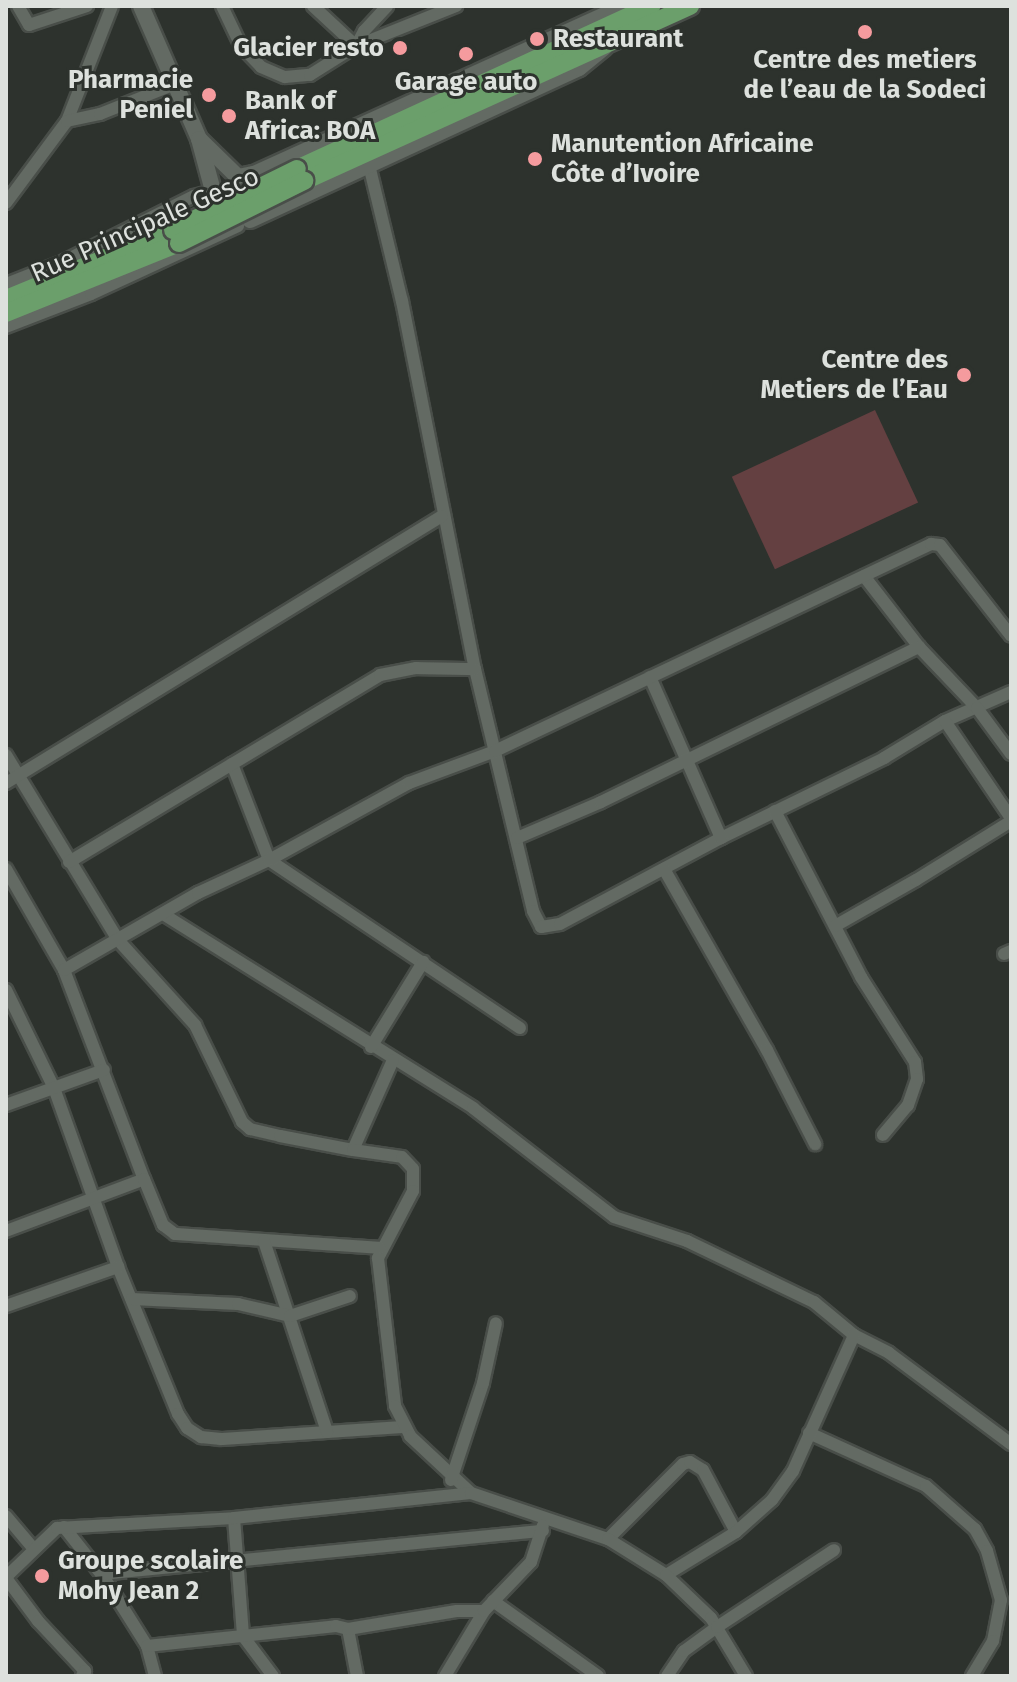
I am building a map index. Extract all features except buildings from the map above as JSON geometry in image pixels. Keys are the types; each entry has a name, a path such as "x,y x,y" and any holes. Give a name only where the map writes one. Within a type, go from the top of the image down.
{"main road":[{"path":"423,118 651,6"},
{"path":"423,118 608,43 690,6"},
{"name":"Rue Principale Gesco","path":"6,313 423,118"},
{"name":"Rue Principale Gesco","path":"6,299 176,236"}],"street":[{"path":"18,6 25,21 35,25 87,6"},
{"path":"6,203 67,121 112,6"},
{"path":"141,6 199,139 213,191 213,213 224,223 244,223 258,207 257,191 199,139"},
{"path":"222,6 241,46 261,67 285,77 310,75 356,46 456,6"},
{"path":"313,6 356,46"},
{"path":"356,46 364,31 387,6"},
{"path":"6,284 213,191 223,180 254,174 624,6"},
{"path":"6,327 91,294 579,68 596,57 608,43"},
{"path":"67,121 100,114 173,85"},
{"path":"369,165 402,301 442,516 475,669 538,924 546,929 884,758 945,721 1011,692"},
{"path":"12,780 442,516"},
{"path":"64,970 409,783 495,751 931,544 940,545 1011,636"},
{"path":"864,576 919,647 977,708 1011,754"},
{"path":"517,838 688,761 919,647"},
{"path":"69,862 380,675 416,668 475,669"},
{"path":"650,677 721,838"},
{"path":"835,926 1011,820 945,721"},
{"path":"6,755 12,780 118,940 195,1025 242,1122 250,1129 280,1136 402,1157 413,1169 409,1200 380,1248 378,1258 395,1406 404,1427 471,1493"},
{"path":"232,764 269,860 520,1028"},
{"path":"775,811 796,857 877,1007 915,1062 917,1079 908,1105 883,1135"},
{"path":"664,869 760,1036 815,1144"},
{"path":"8,876 64,970 163,1225 175,1234 380,1248"},
{"path":"163,914 496,1123 614,1217 687,1241 814,1302 854,1335 889,1353 1011,1444"},
{"path":"371,1047 423,962"},
{"path":"6,990 54,1088 118,1267 178,1414 192,1433 221,1439 404,1427"},
{"path":"353,1150 393,1060"},
{"path":"6,1105 104,1070"},
{"path":"6,1231 144,1179"},
{"path":"264,1241 327,1432"},
{"path":"6,1306 118,1267"},
{"path":"132,1299 238,1304 290,1316 350,1296"},
{"path":"447,1495 483,1383 496,1323"},
{"path":"666,1575 757,1516 786,1481 854,1335"},
{"path":"809,1433 926,1486 975,1529 987,1551 1005,1619 971,1676"},
{"path":"608,1539 683,1464 690,1462 703,1470 736,1532"},
{"path":"82,1676 85,1671 38,1621 6,1577 57,1528 234,1518 471,1493 545,1515 608,1539 666,1575 700,1604 746,1676"},
{"path":"445,1676 488,1606 531,1562 543,1531 545,1515"},
{"path":"6,1516 33,1548"},
{"path":"234,1518 243,1636 273,1676"},
{"path":"64,1527 101,1574 147,1646 155,1676"},
{"path":"101,1574 543,1531"},
{"path":"667,1676 684,1651 834,1550"},
{"path":"147,1646 336,1626 348,1629 488,1606 598,1676"},
{"path":"348,1629 357,1676"}],"shaded area":[{"path":"875,410 918,502 775,569 732,477"}],"place":[{"name":"Centre des metiers de l’eau de la Sodeci","path":"865,32"},
{"name":"Restaurant","path":"537,39"},
{"name":"Glacier resto","path":"400,48"},
{"name":"Garage auto","path":"466,54"},
{"name":"Pharmacie Peniel","path":"209,95"},
{"name":"Bank of Africa: BOA","path":"229,116"},
{"name":"Manutention Africaine Côte d’Ivoire","path":"535,159"},
{"name":"Centre des Metiers de l’Eau","path":"964,375"},
{"name":"Groupe scolaire Mohy Jean 2","path":"42,1576"}]}
